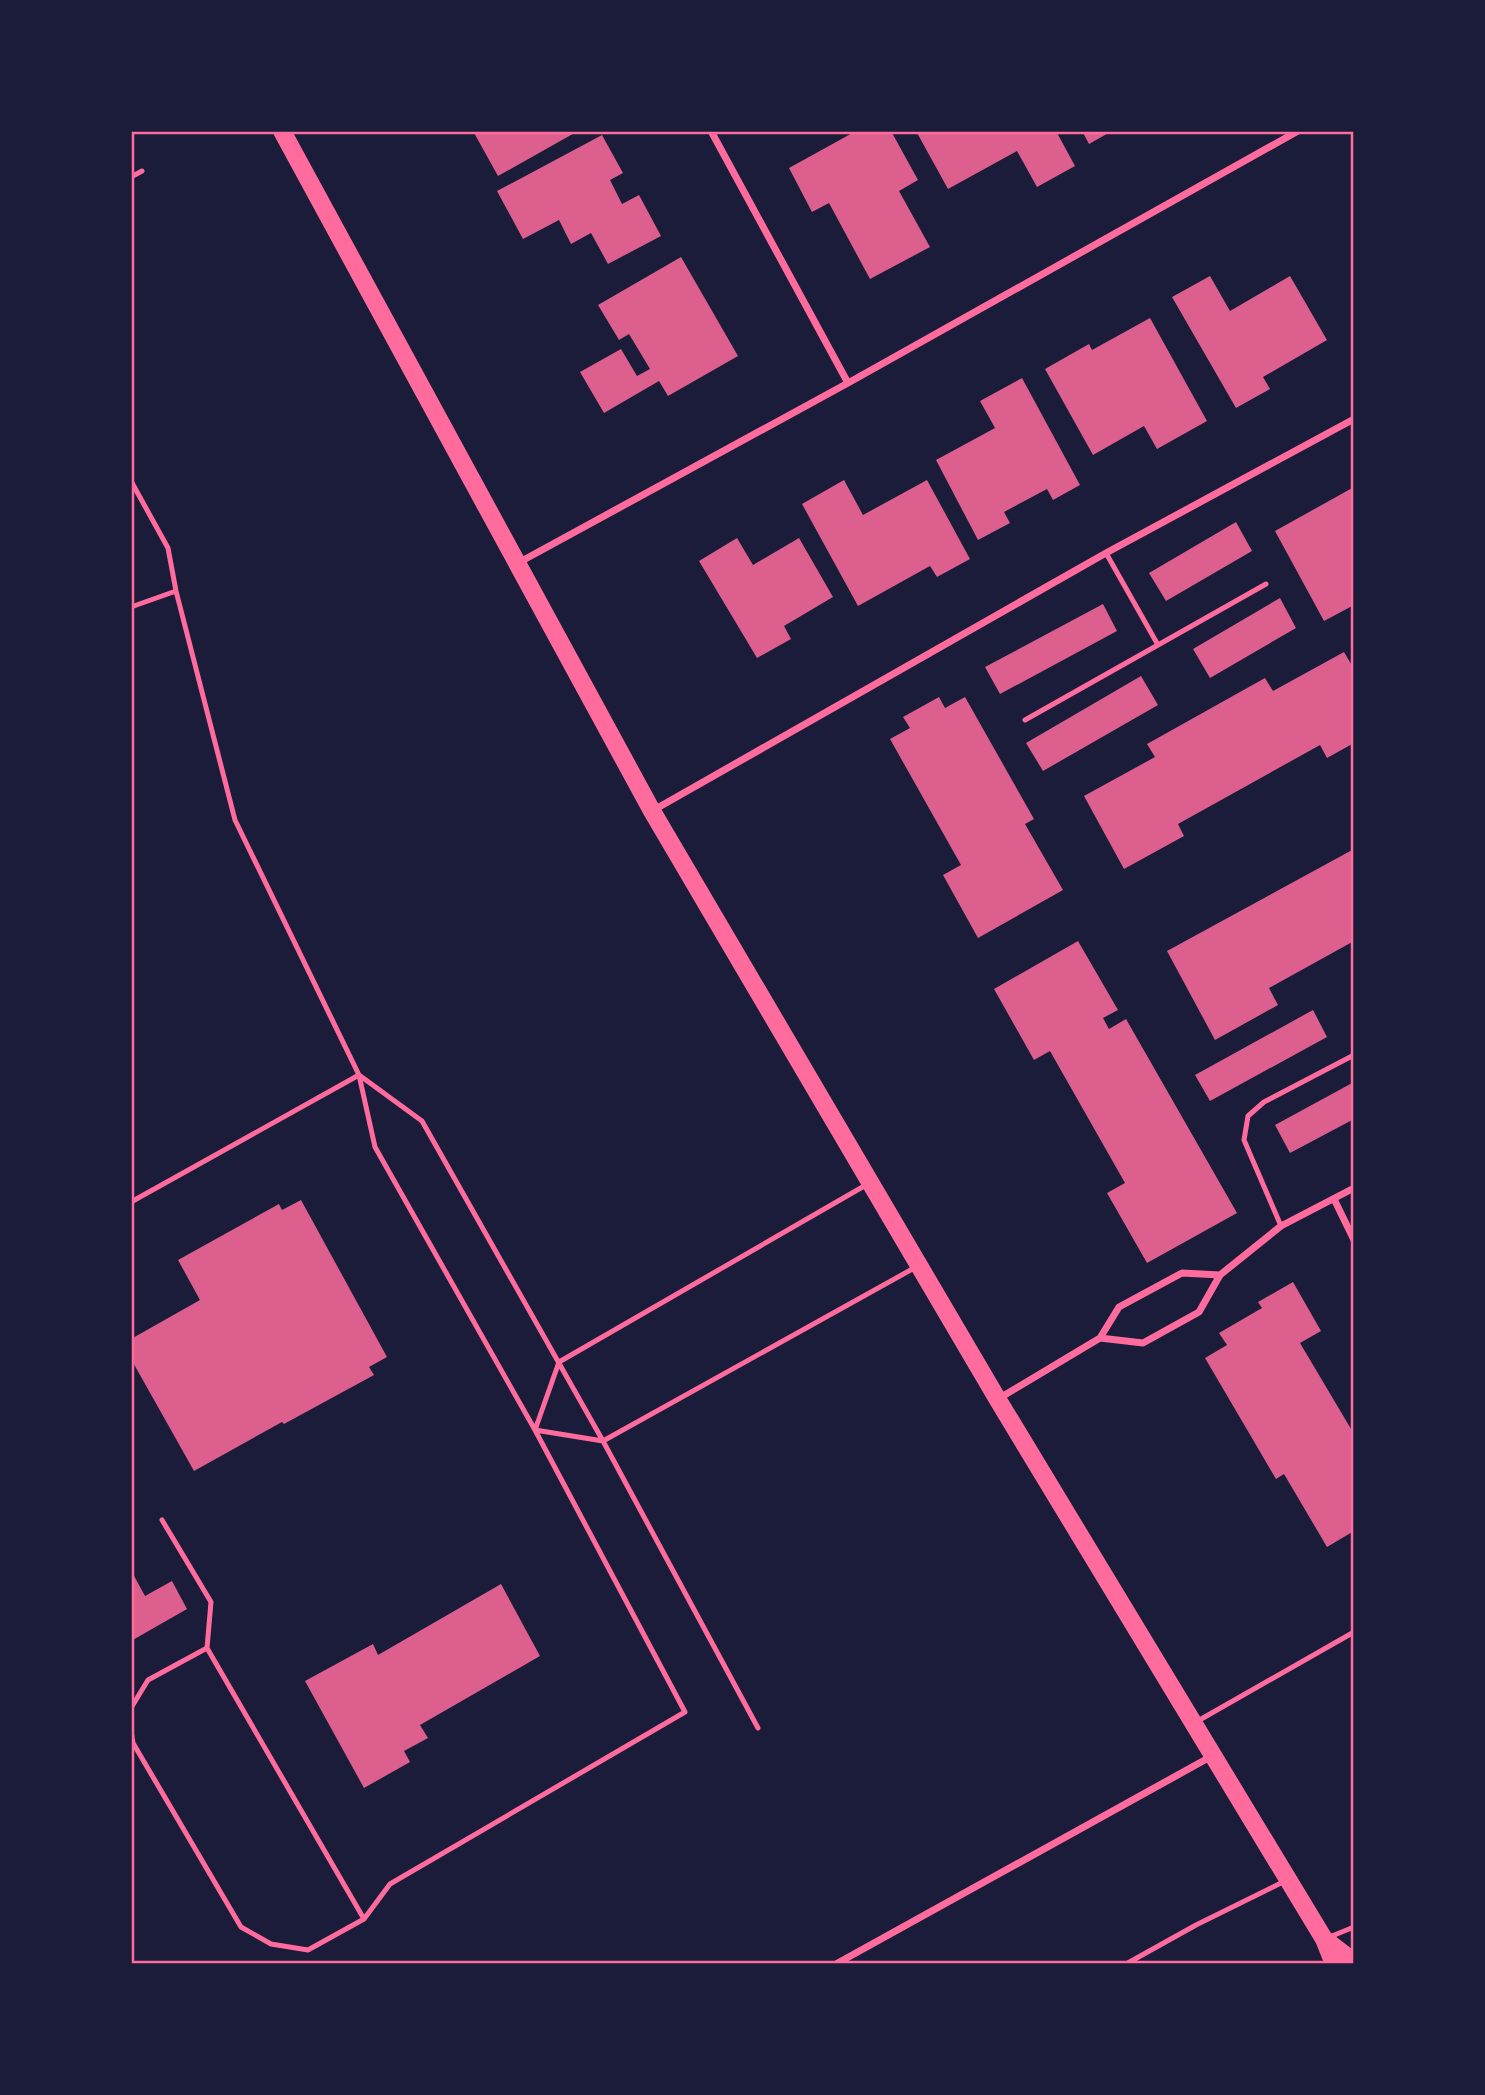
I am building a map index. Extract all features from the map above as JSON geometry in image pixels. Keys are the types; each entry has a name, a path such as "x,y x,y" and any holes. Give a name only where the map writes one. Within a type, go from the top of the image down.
{"main road":[{"path":"282,131 652,811 918,1266 1324,1939 1334,1964"},
{"path":"1324,1939 1354,1962"}],"street":[{"path":"711,131 848,383"},
{"path":"517,564 848,383 1298,131"},
{"path":"652,811 1106,553 1354,419"},
{"path":"1100,1338 1143,1343 1199,1312 1220,1275 1281,1226 1354,1188"},
{"path":"1334,1199 1354,1240"},
{"path":"998,1400 1100,1338 1119,1307 1182,1273 1220,1275"},
{"path":"836,1964 1213,1755"}],"lane":[{"path":"131,177 142,171"},
{"path":"131,481 168,548 176,591 235,820 359,1076 375,1147 535,1430 685,1712 390,1884 364,1919 308,1950 271,1944 241,1927 134,1743 131,1731"},
{"path":"1106,553 1158,645"},
{"path":"1025,720 1266,584"},
{"path":"131,607 176,591"},
{"path":"1281,1226 1244,1140 1248,1116 1264,1102 1354,1055"},
{"path":"131,1202 359,1076"},
{"path":"359,1076 422,1121 603,1441 758,1728"},
{"path":"535,1430 559,1362 869,1183"},
{"path":"535,1430 603,1441 918,1266"},
{"path":"162,1520 211,1602 207,1648 364,1919"},
{"path":"1194,1723 1354,1632"},
{"path":"131,1708 148,1680 207,1648"},
{"path":"1126,1964 1196,1925 1287,1880"},
{"path":"1324,1939 1354,1927"}],"building":[{"path":"473,131 578,131 498,176"},
{"path":"856,131 891,131 918,180 899,191 930,247 870,279 829,203 812,212 789,168"},
{"path":"916,131 1056,131 1075,166 1037,187 1017,151 948,189"},
{"path":"1082,131 1112,131 1089,144"},
{"path":"602,135 623,173 610,180 622,204 639,195 661,236 608,264 591,233 571,244 559,220 523,239 497,191"},
{"path":"681,257 738,356 668,396 659,381 604,413 580,372 621,349 637,376 650,369 629,334 619,340 598,305"},
{"path":"1210,276 1230,311 1290,276 1327,340 1263,377 1270,389 1236,408 1172,297"},
{"path":"1150,318 1207,421 1157,449 1144,426 1093,455 1045,369 1089,344 1092,350"},
{"path":"1022,378 1080,485 1053,500 1047,489 1004,512 1010,523 978,540 936,460 995,428 980,401"},
{"path":"844,480 863,515 927,480 970,559 937,577 930,566 858,606 802,504"},
{"path":"1354,487 1354,605 1324,621 1275,531"},
{"path":"1236,522 1252,551 1166,601 1149,573"},
{"path":"737,538 753,565 799,538 833,597 784,626 791,639 757,658 699,561"},
{"path":"1280,598 1296,628 1210,678 1193,649"},
{"path":"1103,604 1117,631 1000,694 985,667"},
{"path":"1344,652 1354,669 1354,743 1327,758 1320,745 1178,824 1184,836 1124,869 1084,796 1155,757 1147,744 1265,678 1273,691"},
{"path":"1141,676 1158,705 1043,771 1026,743"},
{"path":"939,697 945,708 965,697 1034,819 1025,824 1063,890 978,938 943,875 961,865 890,739 910,728 903,717"},
{"path":"1354,849 1354,941 1269,988 1278,1005 1215,1040 1167,951"},
{"path":"1078,941 1118,1010 1103,1018 1109,1029 1126,1019 1237,1213 1147,1263 1107,1193 1125,1183 1050,1051 1034,1060 994,989"},
{"path":"1313,1010 1327,1037 1210,1101 1195,1075"},
{"path":"1354,1082 1354,1119 1290,1153 1275,1125"},
{"path":"301,1200 387,1357 369,1367 374,1375 194,1471 131,1359 131,1339 200,1300 178,1260 279,1204 282,1210"},
{"path":"1293,1282 1321,1331 1300,1343 1354,1434 1354,1531 1327,1547 1284,1474 1276,1479 1205,1358 1227,1345 1219,1333 1262,1308 1258,1302"},
{"path":"133,1574 145,1596 172,1581 187,1609 131,1641 131,1575"},
{"path":"501,1584 540,1656 420,1725 428,1738 404,1751 410,1762 364,1788 305,1681 373,1644 378,1655"}]}
